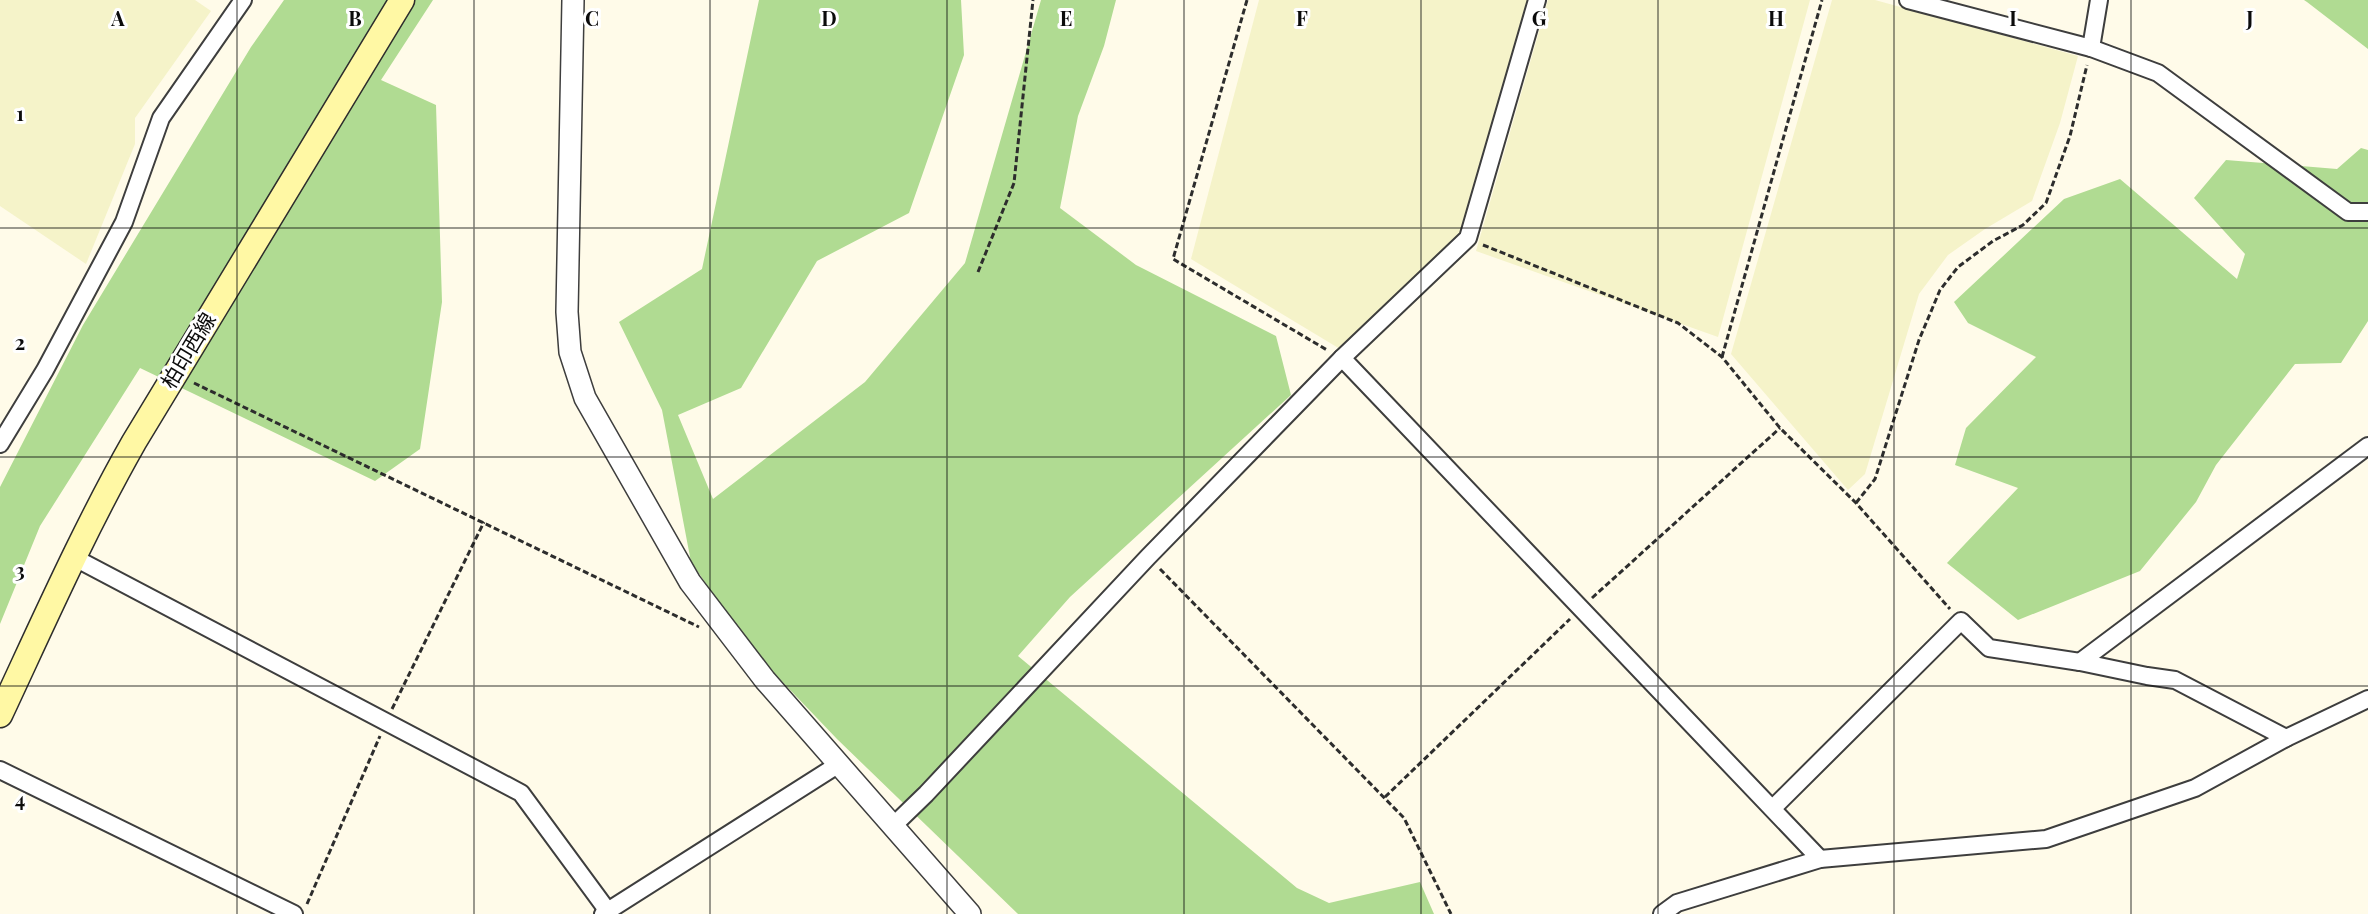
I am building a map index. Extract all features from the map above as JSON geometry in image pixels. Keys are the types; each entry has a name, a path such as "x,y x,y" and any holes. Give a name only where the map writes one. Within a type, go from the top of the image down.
{"main road":[{"name":"柏印西線","path":"0,714 103,496 402,0"}],"street":[{"path":"0,444 45,370 124,222 161,118 243,0"},
{"path":"573,0 566,266 567,312 570,352 585,398 690,582 726,631 765,680 970,914"},
{"path":"893,826 1148,557 1342,358 1467,238 1537,0"},
{"path":"1908,0 2091,48 2158,73 2348,212 2368,212"},
{"path":"2091,48 2099,0"},
{"path":"1342,358 1820,859"},
{"path":"2080,662 2368,446"},
{"path":"73,557 521,793 607,913 839,764"},
{"path":"1773,808 1961,621 1989,648 2175,680 2286,738"},
{"path":"1662,914 1677,903 1820,859 2046,839 2195,788 2286,738 2368,699"},
{"path":"0,770 294,914"}],"path":[{"path":"978,272 1014,183 1033,0"},
{"path":"1247,0 1173,259 1342,358"},
{"path":"1722,357 1822,0"},
{"path":"1856,503 1875,479 1919,340 1940,290 1958,267 1993,241 2023,225 2046,203 2070,136 2091,48"},
{"path":"1467,238 1678,323 1722,357 1780,428 1856,503 1961,621"},
{"path":"176,375 709,632 726,631"},
{"path":"1148,557 1404,818 1451,914"}],"shaded area":[{"path":"0,0 195,0 211,11 135,118 135,144 86,264 0,206"},
{"path":"1259,0 1530,0 1495,126 1460,234 1345,352 1191,259"},
{"path":"1548,0 1810,0 1718,337 1476,251"},
{"path":"1832,0 1875,0 2078,56 2060,123 2032,201 1985,229 1948,255 1919,294 1865,474 1848,490 1731,354"}],"green space":[{"path":"284,0 433,0 381,80 436,105 442,302 420,449 375,481 140,368 40,526 0,624 0,487 83,325 251,47"},
{"path":"759,0 961,0 964,55 909,213 817,261 741,388 678,415 713,499 865,382 965,263 1041,0 1116,0 1104,46 1078,116 1060,208 1136,265 1276,336 1291,395 1070,597 1018,656 1297,888 1329,903 1420,882 1434,914 1018,914 837,739 752,650 691,562 662,410 619,322 702,269"},
{"path":"2304,0 2368,0 2368,49 2307,2"},
{"path":"2361,148 2368,150 2368,321 2341,363 2295,364 2216,465 2196,502 2140,571 2018,620 1947,563 2018,488 1955,465 1966,428 2036,357 1968,323 1954,302 2064,199 2120,179 2237,279 2245,254 2194,198 2226,160 2337,169"}]}
